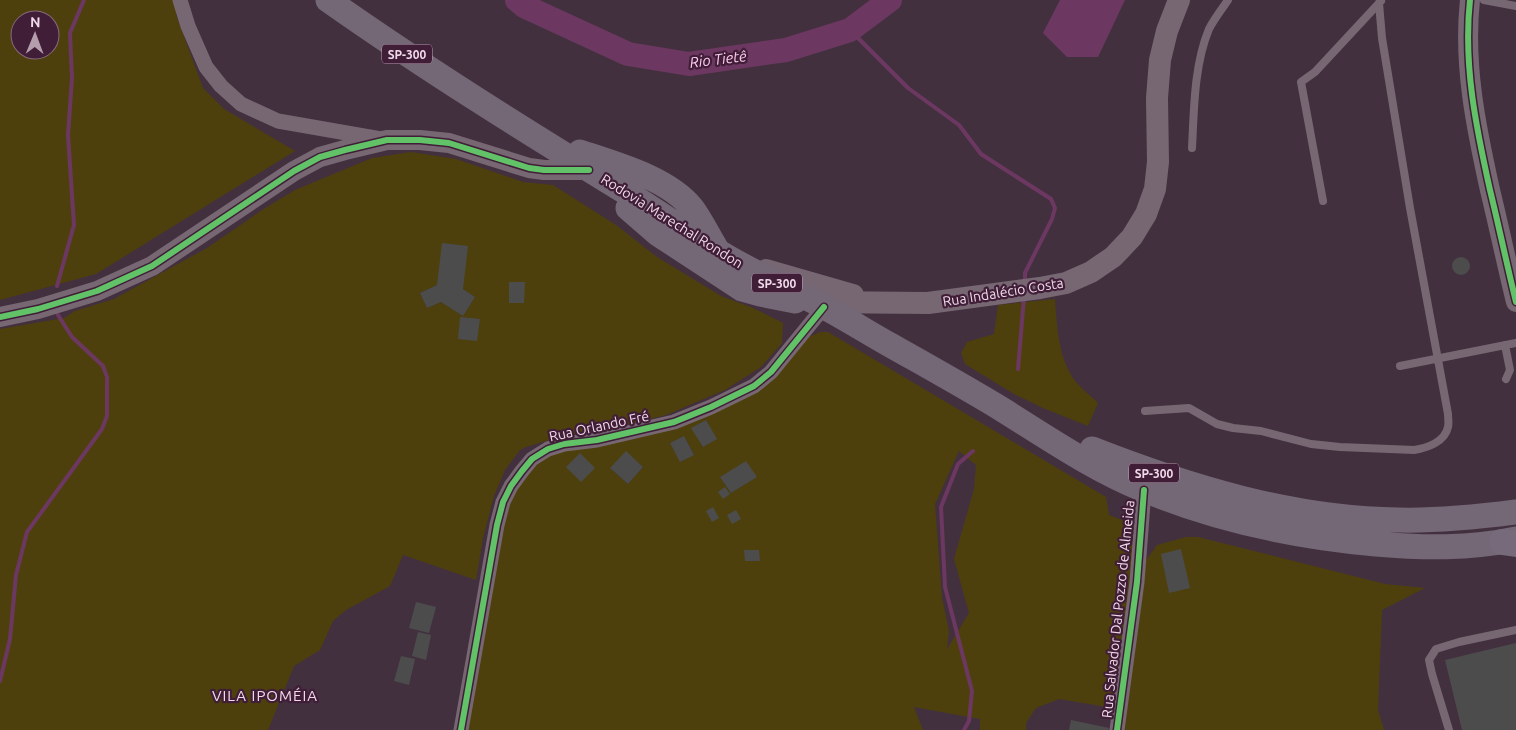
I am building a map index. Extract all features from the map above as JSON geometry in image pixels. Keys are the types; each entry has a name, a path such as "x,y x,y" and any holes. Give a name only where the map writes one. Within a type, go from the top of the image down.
{"main road":[{"name":"Rodovia Marechal Rondon","path":"328,0 379,36 597,175 632,204 820,305 1000,408 1079,457 1119,479 1144,490 1205,511 1302,535 1418,548 1458,547 1511,542"},
{"name":"Rua Indalécio Costa","path":"820,305 928,304 1040,288 1066,283 1091,272 1113,257 1132,237 1146,214 1155,188 1158,162 1157,98 1160,60 1167,30 1179,0"},
{"path":"541,139 650,178 675,191 692,208 728,257"},
{"path":"650,178 641,180 637,184 632,204 658,234 742,289 781,299 820,305"},
{"name":"Rua Indalécio Costa","path":"728,257 883,303"},
{"name":"Rodovia Marechal Rondon","path":"1000,408 1080,445 1179,482 1266,504 1358,518 1398,520 1478,517 1516,512"}],"street":[{"path":"180,0 188,26 206,67 221,86 241,104 278,122 387,140 420,140 449,143 529,168 597,175"},
{"path":"1470,0 1467,42 1478,135 1516,302"},
{"path":"0,317 38,309 97,291 126,278 152,266 294,171 320,157 387,140"},
{"name":"Rua Orlando Fré","path":"461,730 503,502 522,471 532,459 548,449 564,444 597,440 674,422 711,407 754,386 771,372 820,305"},
{"name":"Rua Salvador Dal Pozzo de Almeida","path":"1118,730 1137,582 1144,490"}],"lane":[{"path":"1192,148 1194,103 1200,58 1210,29 1228,0"},
{"path":"1484,0 1516,6"},
{"path":"1323,201 1301,82 1315,72 1381,1"},
{"path":"1145,411 1189,408 1217,424 1261,431 1311,444 1340,447 1426,449 1443,437 1448,428 1448,414 1410,208 1382,38 1381,1"},
{"path":"1400,366 1516,343"},
{"path":"1505,345 1510,370 1506,379"},
{"path":"1449,730 1430,667 1429,660 1436,649 1516,630"}],"shaded area":[{"path":"0,0 181,0 176,15 203,88 224,109 295,151 96,274 0,300"},
{"path":"1060,0 1125,0 1098,57 1067,57 1043,33"},
{"path":"411,152 456,159 523,182 553,185 616,225 657,257 721,296 753,308 783,323 782,343 761,367 725,390 666,415 605,430 559,437 520,450 505,470 494,496 483,538 476,580 403,555 390,586 346,610 333,621 320,650 294,666 268,730 0,730 0,329 64,318 75,311 114,299 207,248 295,190 372,158","holes":["509,282 524,282 524,303 509,302","437,285 463,289 475,297 463,316 441,302 427,308 420,293"]},
{"path":"1055,299 1059,340 1064,360 1078,385 1098,403 1088,426 1014,394 965,364 961,353 967,342 994,334 998,305"},
{"path":"820,332 828,332 1106,497 1109,515 1135,525 1127,626 1113,708 1059,699 1036,708 1026,723 1026,730 980,730 980,719 914,707 923,730 467,730 508,501 524,476 549,454 716,413 811,336","holes":["706,420 716,439 703,447 692,428","684,436 694,454 681,462 670,443","959,451 976,465 974,489 954,559 969,613 947,649 949,631 942,598 935,504","626,452 643,467 628,484 611,469","720,477 756,477 731,493"]},
{"path":"1186,537 1198,537 1385,584 1425,588 1382,610 1378,710 1384,730 1122,730 1144,563 1157,545"}],"building":[{"path":"442,243 468,246 463,289 475,297 463,316 441,302 427,308 420,293 437,285"},
{"path":"1461,257 1467,260 1470,266 1467,272 1461,275 1455,272 1452,266 1455,260"},
{"path":"509,282 525,282 524,303 509,303"},
{"path":"460,317 480,319 477,341 458,339"},
{"path":"706,420 717,439 703,447 691,428"},
{"path":"684,436 694,455 680,462 670,443"},
{"path":"626,451 643,467 628,484 610,468"},
{"path":"580,453 595,468 581,482 566,467"},
{"path":"746,461 757,477 731,493 720,477"},
{"path":"725,487 730,494 723,499 718,492"},
{"path":"713,507 719,518 712,522 706,511"},
{"path":"736,510 741,519 732,524 727,515"},
{"path":"1181,549 1190,588 1169,593 1161,554"},
{"path":"744,550 759,550 760,561 745,561"},
{"path":"416,602 436,607 429,633 409,628"},
{"path":"418,632 431,635 426,660 412,656"},
{"path":"1516,643 1516,730 1462,730 1445,660"},
{"path":"401,656 415,659 409,685 394,681"},
{"path":"1071,720 1109,728 1108,730 1069,730"}],"waterway":[{"path":"57,286 74,225 68,135 72,78 70,33 84,0"},
{"name":"Rio Tietê","path":"517,0 524,6 628,54 689,64 786,50 850,30 890,0"},
{"path":"850,30 908,88 959,125 981,154 1051,199 1055,208 1052,219 1025,273 1025,282"},
{"path":"1018,369 1024,297"},
{"path":"0,681 10,639 16,575 27,532 102,429 107,416 107,377 103,366 72,337 58,315"},
{"path":"964,730 969,721 972,691 945,587 941,507 958,464 973,451"}],"cycle path":[{"path":"1470,0 1468,48 1472,95 1480,143 1516,302"},
{"path":"0,317 38,309 97,291 152,266 294,171 320,157 345,150 387,140 420,140 449,143 529,168 589,170"},
{"path":"461,730 497,525 503,502 511,486 532,459 548,449 564,444 597,440 674,422 711,407 754,386 771,372 824,307"},
{"path":"1117,730 1137,582 1144,490"}],"district":[{"name":"VILA IPOMÉIA","path":"265,695"}]}
